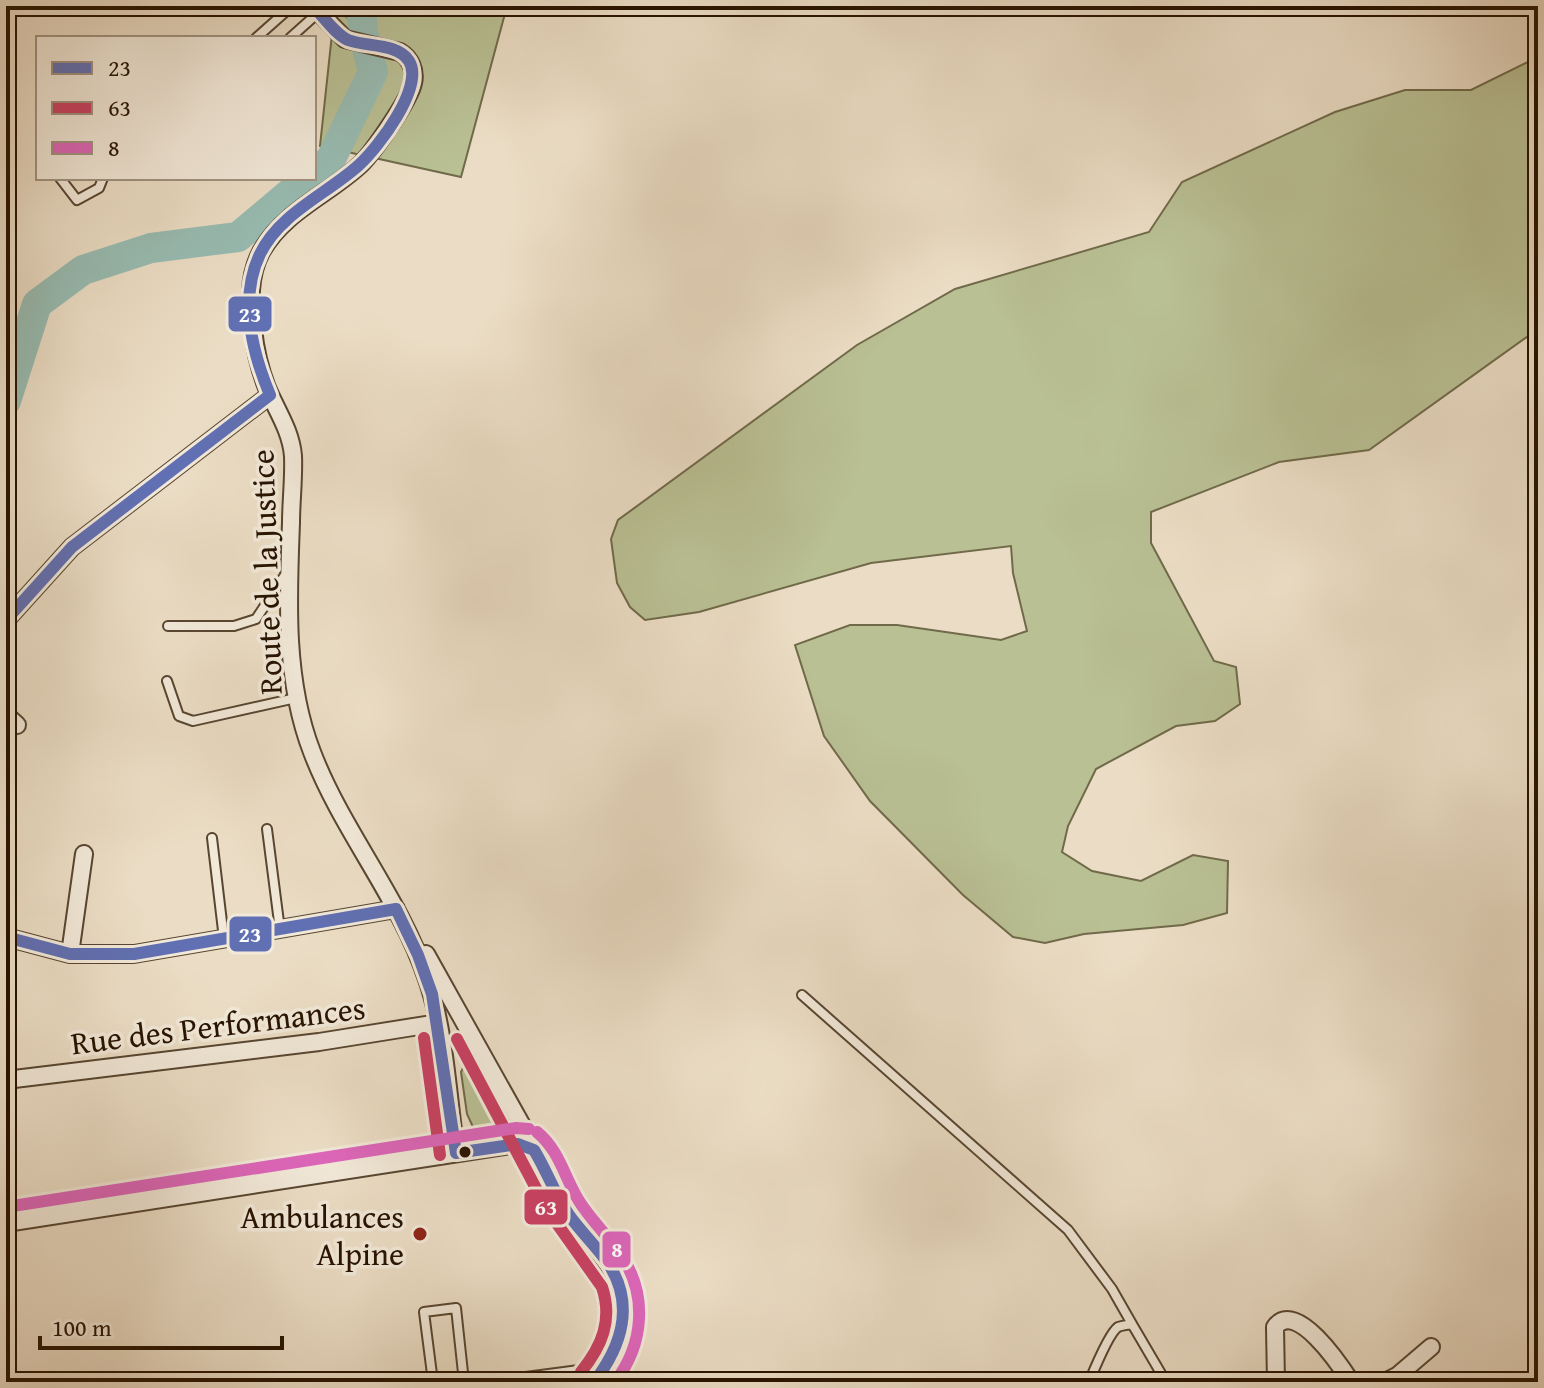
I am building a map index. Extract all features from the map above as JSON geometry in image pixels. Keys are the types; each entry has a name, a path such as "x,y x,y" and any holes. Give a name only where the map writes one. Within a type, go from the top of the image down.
{"street":[{"name":"Route de la Justice","path":"316,9 345,39 408,56 413,83 393,119 361,164 297,211 262,251 254,269 250,300 254,344 270,395 288,431 293,454 290,641 297,698 312,752 396,909 427,978 439,1030 456,1153"},
{"path":"6,620 72,547 270,395"},
{"path":"70,954 84,854"},
{"name":"Route de la Justice","path":"396,909 438,972 471,1031 525,1131 527,1145 540,1159 562,1203 609,1265 623,1292 625,1308 620,1342 594,1382"},
{"path":"6,937 70,954 134,954 396,909"},
{"name":"Rue des Performances","path":"6,1080 319,1042 439,1030 471,1031"},
{"path":"6,1223 456,1153 527,1145"},
{"path":"1276,1382 1275,1327 1287,1319 1301,1323 1335,1358 1351,1382"},
{"path":"1385,1382 1397,1376 1431,1347"}],"lane":[{"path":"258,36 292,6"},
{"path":"292,36 316,9"},
{"path":"62,180 77,200 99,188 102,180"},
{"path":"168,626 234,626 256,619 290,568"},
{"path":"167,681 179,716 193,721 297,698"},
{"path":"267,829 280,930"},
{"path":"212,838 224,939"},
{"path":"802,995 1068,1230 1112,1289 1166,1382"},
{"path":"433,1382 424,1312 456,1308 464,1382"},
{"path":"1089,1382 1105,1344 1118,1327 1132,1324"},
{"path":"519,1382 518,1378 579,1370"}],"green space":[{"path":"335,6 507,6 461,177 320,146"},
{"path":"1538,57 1538,329 1369,450 1279,462 1151,512 1151,543 1214,661 1236,667 1240,704 1215,721 1176,726 1096,769 1068,826 1062,852 1092,871 1141,881 1193,855 1228,861 1227,913 1183,925 1084,934 1045,943 1013,937 963,895 870,801 824,736 795,645 850,625 897,625 1001,640 1027,631 1013,573 1011,546 871,563 699,612 645,620 630,607 617,583 611,539 618,520 857,345 955,289 1149,232 1182,182 1335,112 1405,90 1471,90"},
{"path":"468,1067 477,1070 502,1121 497,1127 473,1127 467,1114 461,1072"}],"waterway":[{"path":"338,6 363,32"},
{"path":"316,171 331,159 373,72 363,32 361,6"},
{"path":"6,401 37,304 83,270 151,248 238,237 306,180"}],"transit line":[{"name":"23","path":"6,620 72,547 270,395 250,325 250,289 260,254 279,227 359,165 377,145 397,116 411,85 412,72 404,55 390,48 348,40 313,6"},
{"name":"23","path":"6,937 70,954 134,954 396,909 432,994 456,1153 518,1144 534,1150 564,1207 608,1263 616,1278 623,1309 622,1324 612,1354 594,1382"},
{"name":"63","path":"424,1038 440,1155"},
{"name":"63","path":"457,1039 548,1211 602,1287 606,1311 604,1332 581,1372"},
{"name":"8","path":"6,1207 516,1128 529,1129"},
{"name":"8","path":"537,1132 556,1156 584,1208 621,1255 636,1286 639,1303 637,1336 625,1367 615,1382"}],"place":[{"name":"Ambulances Alpine","path":"420,1234"}]}
